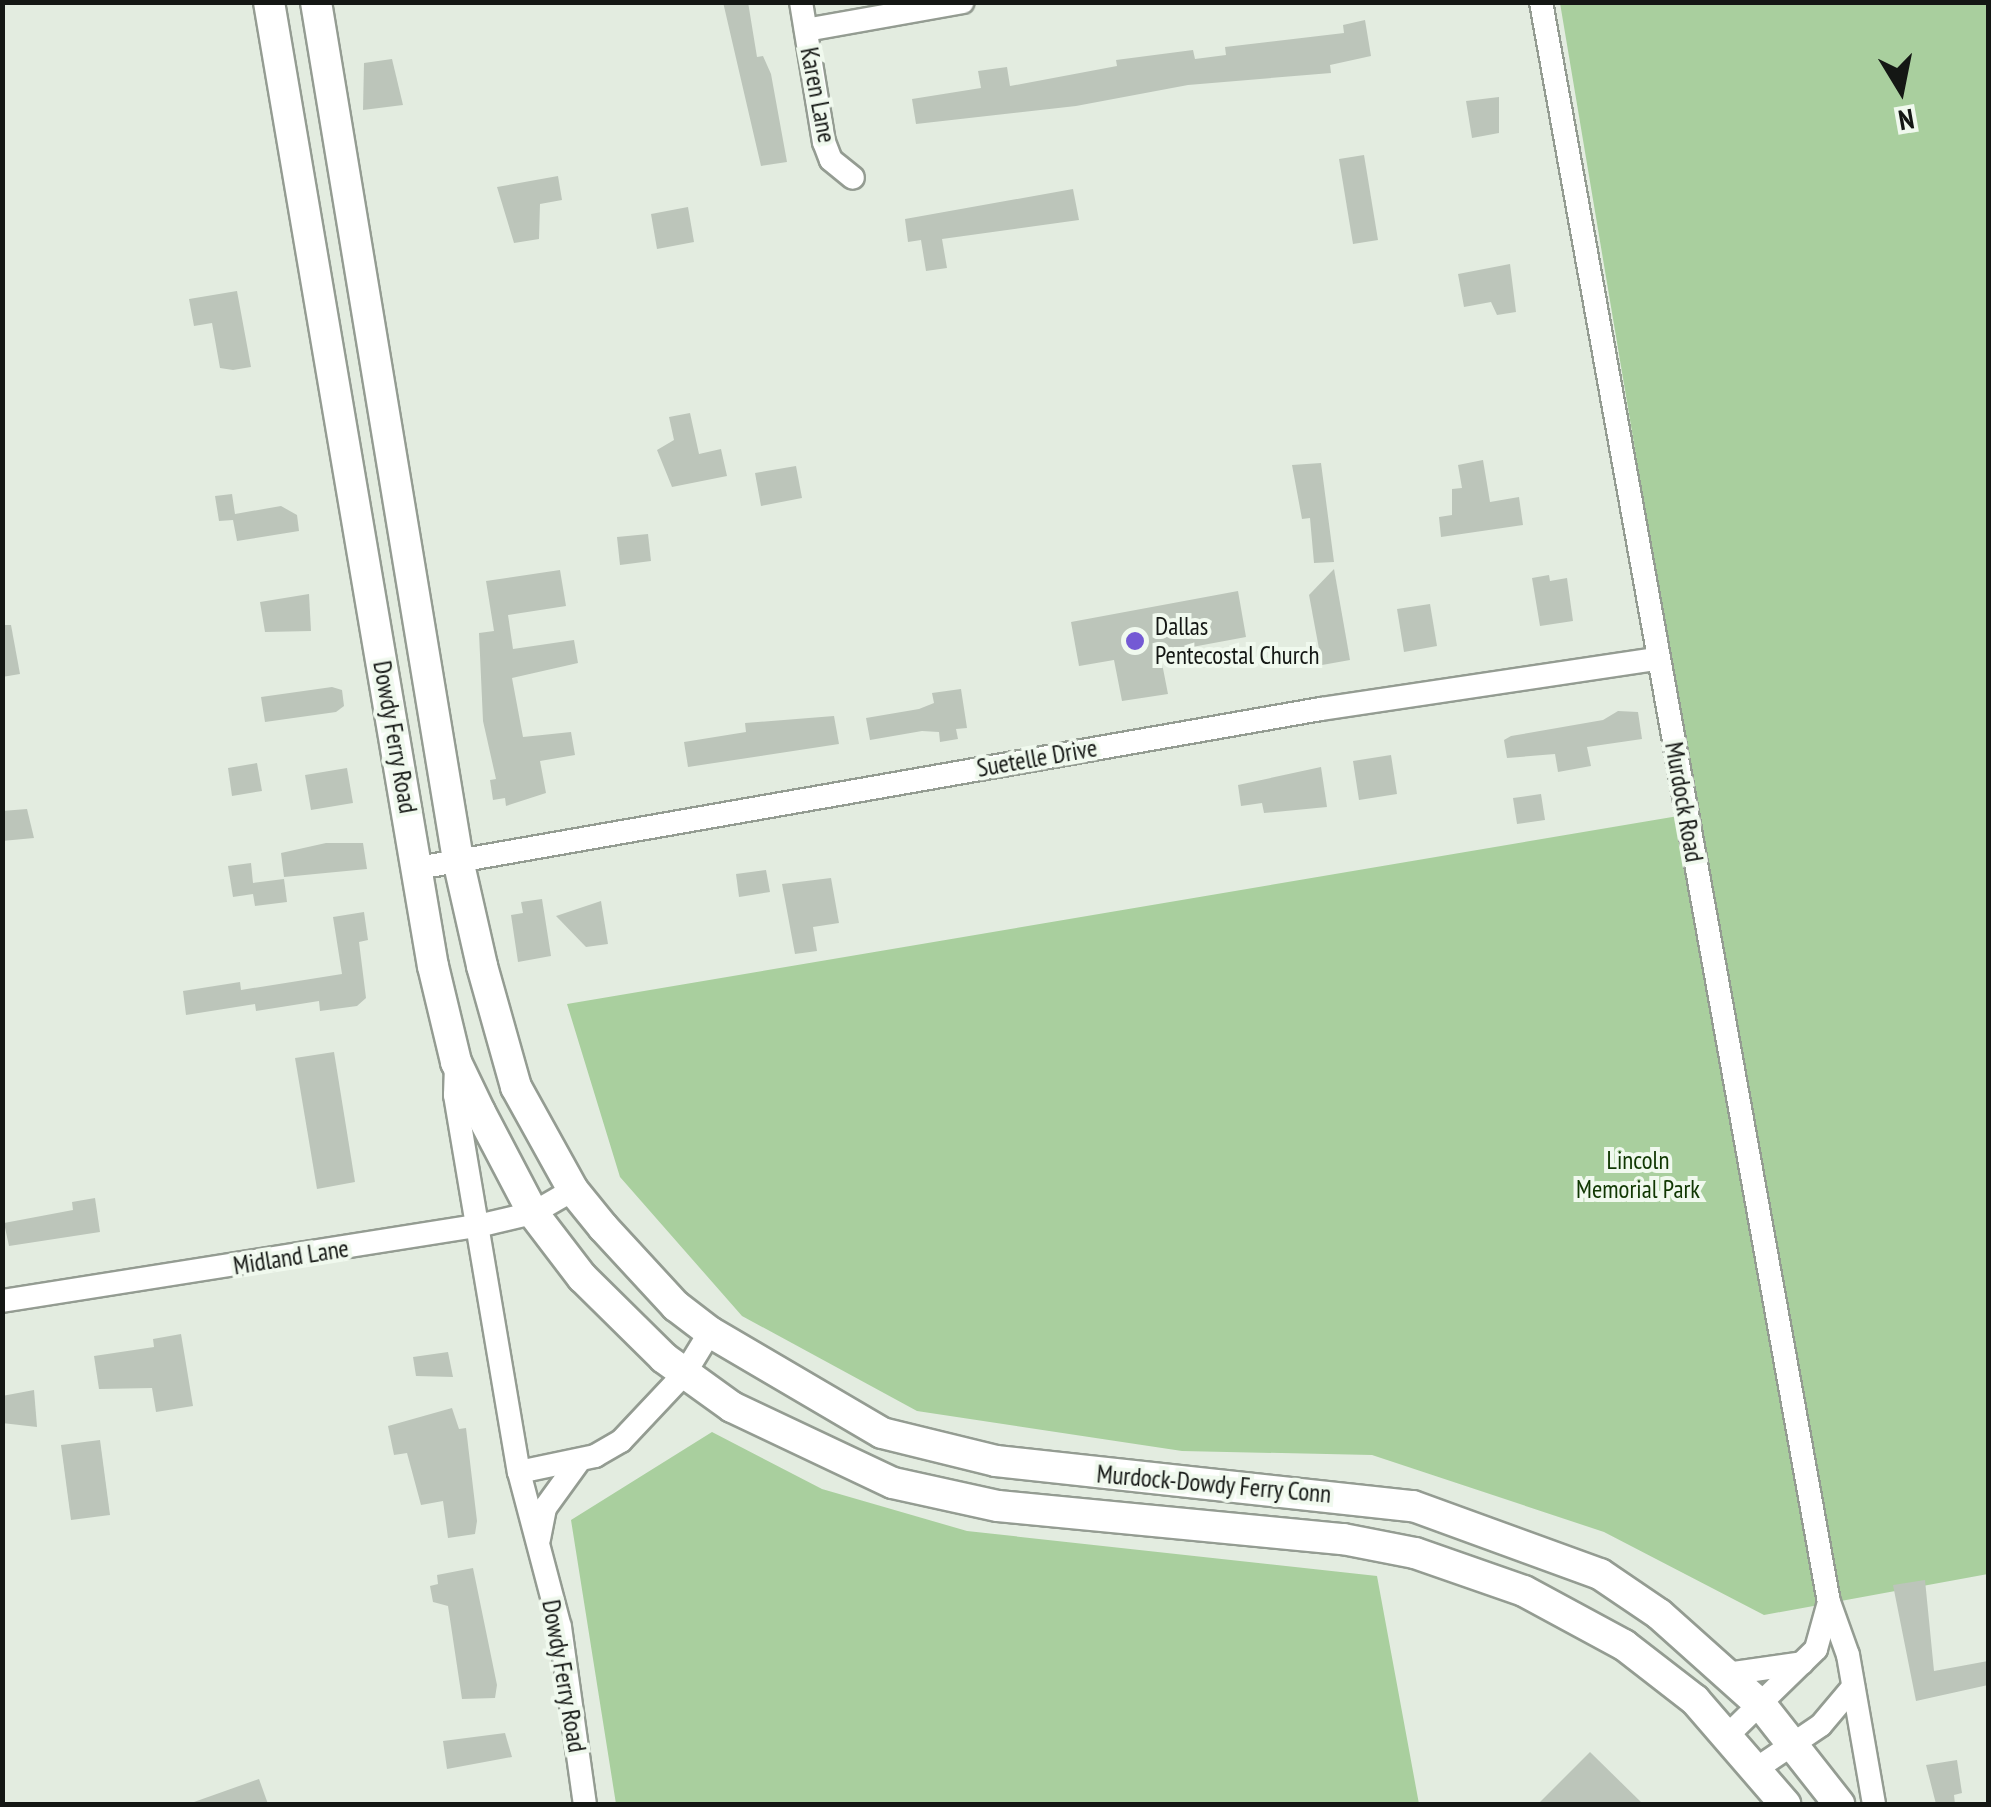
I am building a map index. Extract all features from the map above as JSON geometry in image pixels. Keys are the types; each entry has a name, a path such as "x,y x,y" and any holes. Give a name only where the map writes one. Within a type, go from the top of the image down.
{"main road":[{"name":"Dowdy Ferry Road","path":"269,2 418,868 456,1062"},
{"name":"Dowdy Ferry Road","path":"316,2 458,860 502,1052 573,1190"},
{"path":"316,278 360,270"},
{"name":"Murdock-Dowdy Ferry Conn","path":"456,1062 533,1213 603,1300 685,1373 770,1428 893,1483 998,1506 1343,1539 1476,1570 1624,1644 1728,1736 1785,1804"},
{"name":"Murdock-Dowdy Ferry Conn","path":"573,1190 676,1306 710,1332 882,1433 996,1461 1370,1498 1455,1518 1600,1574 1659,1614 1762,1706 1794,1741 1839,1804"},
{"path":"1174,1523 1181,1482"}],"street":[{"name":"Karen Lane","path":"802,2 824,142 831,160 853,178"},
{"path":"806,30 963,2"},
{"name":"Murdock Road","path":"1541,2 1829,1602 1848,1655 1874,1804"},
{"name":"Suetelle Drive","path":"418,868 1282,716 1658,659"},
{"name":"Dowdy Ferry Road","path":"456,1062 455,1096 519,1472 560,1628 585,1804"},
{"name":"Midland Lane","path":"2,1301 478,1226 533,1213 573,1190"},
{"path":"519,1472 579,1461 621,1441 685,1373 710,1332"},
{"path":"538,1548 545,1508 579,1461"},
{"name":"Murdock Road","path":"1728,1736 1809,1656 1829,1602"},
{"path":"1726,1674 1809,1656 1848,1655"},
{"path":"1756,1769 1822,1725 1853,1686"}],"green space":[{"name":"Lincoln Memorial Park","path":"1560,3 1988,3 1988,1574 1764,1615 1604,1532 1372,1455 1182,1451 917,1411 742,1316 620,1177 567,1004 1696,813"},
{"path":"712,1432 822,1489 967,1531 1377,1576 1419,1804 616,1804 571,1520"}],"building":[{"path":"723,2 748,2 757,57 763,56 771,74 787,162 761,166"},
{"path":"1365,20 1371,56 1330,65 1331,73 1188,85 1076,106 916,124 912,99 981,88 978,71 1007,67 1010,86 1117,66 1116,60 1193,50 1195,59 1226,55 1225,47 1344,33 1343,25"},
{"path":"392,59 403,105 363,110 364,63"},
{"path":"1499,97 1499,133 1472,138 1466,101"},
{"path":"1364,155 1378,240 1353,244 1339,159"},
{"path":"558,176 562,200 540,204 539,239 514,243 497,187"},
{"path":"1073,189 1079,220 942,239 947,268 926,271 921,240 908,242 905,219"},
{"path":"688,207 694,242 657,249 651,214"},
{"path":"1510,264 1516,312 1497,315 1491,302 1464,307 1458,274"},
{"path":"237,291 251,367 233,370 220,368 212,323 194,326 189,299"},
{"path":"690,413 699,454 721,449 727,476 672,487 657,450 674,440 669,417"},
{"path":"1483,460 1490,502 1519,497 1523,525 1441,537 1439,517 1452,515 1452,489 1462,488 1458,465"},
{"path":"1321,463 1334,562 1314,563 1310,518 1302,519 1292,465"},
{"path":"796,466 802,498 761,506 755,473"},
{"path":"232,494 235,514 281,506 297,515 299,531 237,541 233,520 219,521 215,496"},
{"path":"648,534 651,561 620,565 617,537"},
{"path":"1334,569 1350,660 1322,665 1309,595"},
{"path":"560,570 566,606 508,615 513,649 574,640 578,663 512,678 523,737 571,732 575,755 540,761 546,793 506,806 505,798 493,800 490,780 496,779 483,721 479,633 494,631 486,581"},
{"path":"1549,575 1550,581 1567,578 1573,621 1540,626 1532,578"},
{"path":"1238,591 1246,637 1160,653 1168,694 1122,701 1114,660 1079,666 1071,622"},
{"path":"309,594 311,631 265,632 260,602"},
{"path":"1430,604 1437,646 1404,652 1397,609"},
{"path":"2,625 11,625 20,674 2,677"},
{"path":"332,687 342,690 344,706 336,712 265,722 261,697"},
{"path":"961,689 967,728 956,729 958,739 940,742 939,732 922,731 870,740 866,718 919,709 934,703 932,693"},
{"path":"1618,711 1638,712 1642,739 1587,747 1591,766 1558,772 1555,754 1507,758 1504,740 1511,736 1603,720"},
{"path":"834,716 839,744 688,767 684,742 746,732 745,723"},
{"path":"1391,755 1397,794 1359,800 1353,761"},
{"path":"257,763 262,791 232,796 228,768"},
{"path":"1321,767 1327,807 1264,813 1262,803 1241,806 1238,785"},
{"path":"347,768 353,803 311,810 305,775"},
{"path":"1541,794 1545,820 1517,824 1513,798"},
{"path":"27,809 34,838 2,841 2,811"},
{"path":"326,843 363,843 367,869 284,877 281,853"},
{"path":"251,863 253,883 284,879 287,902 255,906 253,894 233,897 228,866"},
{"path":"766,870 770,892 739,897 736,874"},
{"path":"831,878 839,923 813,927 817,951 795,954 782,884"},
{"path":"542,899 551,956 518,962 511,915 523,913 521,902"},
{"path":"601,901 608,944 586,947 556,916"},
{"path":"364,912 368,940 359,942 366,998 357,1006 320,1011 319,1001 256,1011 255,1004 186,1015 183,991 240,982 241,990 342,974 333,917"},
{"path":"334,1052 355,1182 317,1189 295,1058"},
{"path":"95,1198 100,1232 9,1246 4,1223 73,1210 72,1202"},
{"path":"181,1334 193,1406 156,1412 152,1388 99,1389 94,1356 154,1347 153,1339"},
{"path":"448,1352 453,1377 416,1376 413,1357"},
{"path":"34,1390 37,1427 2,1423 2,1396"},
{"path":"452,1408 459,1429 466,1428 477,1521 475,1534 448,1538 443,1501 421,1505 407,1453 394,1455 388,1426"},
{"path":"100,1440 110,1515 71,1520 61,1445"},
{"path":"473,1568 497,1685 495,1698 462,1699 448,1606 433,1602 430,1586 438,1584 437,1575"},
{"path":"1925,1580 1934,1671 1988,1661 1988,1685 1916,1701 1893,1585"},
{"path":"505,1733 512,1757 447,1769 443,1741"},
{"path":"1590,1752 1643,1804 1538,1804"},
{"path":"1957,1760 1962,1793 1954,1795 1955,1804 1936,1804 1926,1765"},
{"path":"259,1779 268,1804 194,1804 194,1802"}],"place":[{"name":"Dallas Pentecostal Church","path":"1135,641"}]}
